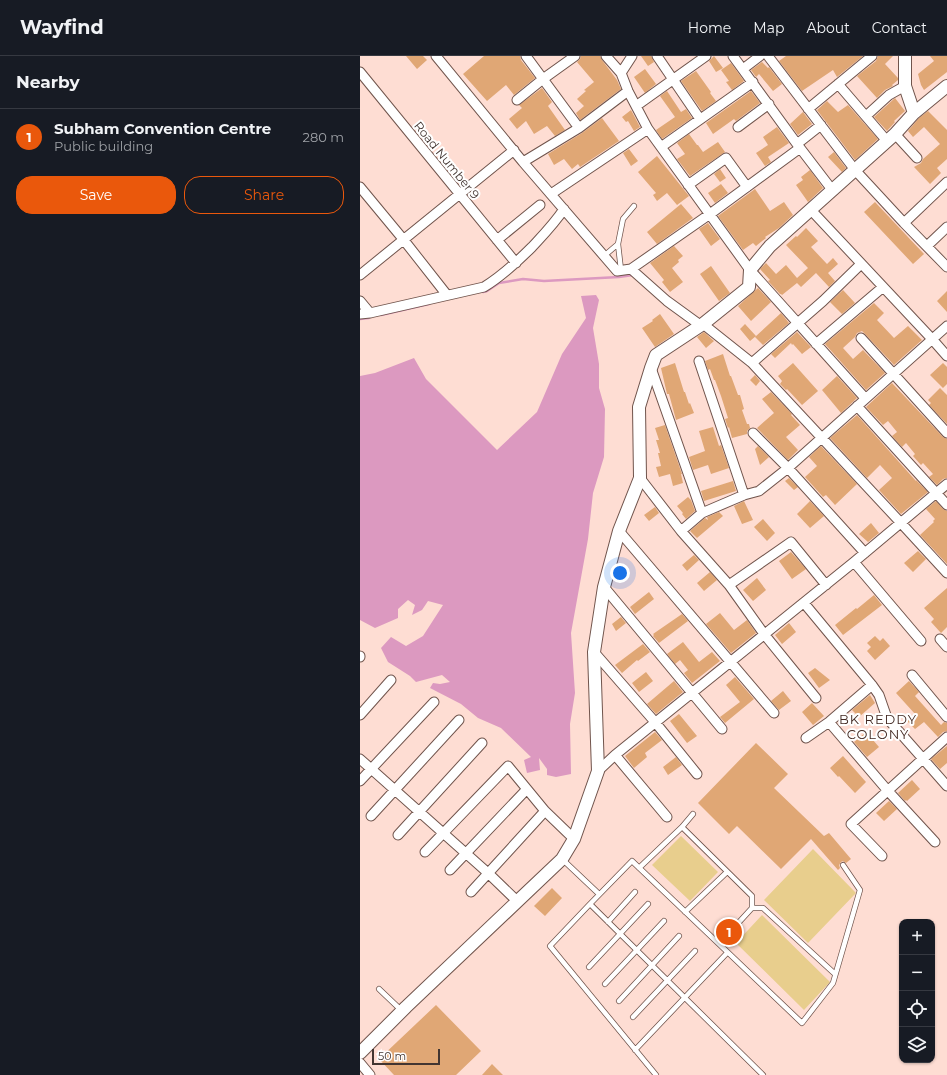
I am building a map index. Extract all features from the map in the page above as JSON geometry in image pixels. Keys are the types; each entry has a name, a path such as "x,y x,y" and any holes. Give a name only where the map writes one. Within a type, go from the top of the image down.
{"street":[{"path":"436,56 523,162 617,271 631,269 710,214 799,146 821,125"},
{"path":"526,56 579,128"},
{"path":"517,100 575,56"},
{"path":"606,56 621,73 628,91 648,130 750,270 865,398"},
{"path":"621,73 632,56"},
{"path":"657,56 700,119"},
{"path":"636,106 706,56"},
{"path":"733,56 833,190"},
{"path":"744,69 760,56"},
{"path":"780,56 770,59 855,170 904,223 947,266"},
{"path":"808,109 872,56"},
{"path":"905,56 905,86 914,113"},
{"name":"Road Number 9","path":"360,72 516,263"},
{"path":"661,147 753,82"},
{"path":"838,84 866,116 917,158"},
{"path":"866,116 889,95 905,86"},
{"path":"360,1053 562,859 574,839 598,771 594,652 604,587 620,531 640,478 639,407 656,356 702,324 749,287 750,270 770,246 891,138 914,113 947,86"},
{"path":"523,162 579,128 628,91"},
{"path":"738,127 769,104"},
{"path":"551,194 648,130"},
{"path":"360,274 514,150"},
{"path":"688,184 726,158 746,187"},
{"path":"904,223 947,182"},
{"path":"360,187 447,295"},
{"path":"497,240 540,205"},
{"path":"360,314 370,313 484,286 496,280 516,263 555,224 564,209"},
{"path":"811,210 947,356"},
{"path":"927,246 947,228"},
{"path":"752,364 862,264"},
{"path":"631,269 667,302 702,324 752,364 947,573"},
{"path":"816,344 883,287"},
{"path":"360,301 370,313"},
{"path":"681,531 702,513 744,495 759,491 788,468 947,326"},
{"path":"861,338 947,433"},
{"path":"699,361 744,495"},
{"path":"651,368 702,513"},
{"path":"857,406 947,505"},
{"path":"753,433 788,468 865,553"},
{"path":"640,478 681,531 729,585 764,634 816,698"},
{"path":"598,771 655,722 826,585 947,484"},
{"path":"620,531 774,713"},
{"path":"729,585 791,542 826,585"},
{"path":"854,562 922,641"},
{"path":"604,587 722,729"},
{"path":"804,602 872,684 879,695 887,718 947,786"},
{"path":"940,639 947,647"},
{"path":"594,652 655,722 697,774"},
{"path":"912,675 947,717"},
{"path":"360,715 392,680"},
{"path":"806,738 829,722 872,684"},
{"path":"360,781 434,702"},
{"path":"371,816 459,720"},
{"path":"829,722 888,791 935,842"},
{"path":"882,856 851,824 947,737"},
{"path":"398,835 482,743"},
{"path":"615,755 667,816"},
{"path":"360,759 466,853 517,901"},
{"path":"425,852 508,766 546,811 574,839"},
{"path":"450,870 527,789"},
{"path":"471,892 546,811"},
{"path":"360,1063 370,1075"}],"lane":[{"path":"621,270 618,244 624,219 634,206"},
{"path":"604,256 618,244"},
{"path":"639,868 682,827 693,814"},
{"path":"682,827 752,896 752,908 718,944"},
{"path":"562,859 598,894"},
{"path":"656,1075 550,946 598,894 632,861 802,1023 833,983 860,890 843,866"},
{"path":"685,912 726,872"},
{"path":"608,922 635,892"},
{"path":"590,904 763,1075"},
{"path":"589,967 648,904"},
{"path":"752,908 763,908 835,974"},
{"path":"605,984 664,921"},
{"path":"618,1001 680,936"},
{"path":"633,1017 695,952"},
{"path":"635,1050 727,953"},
{"path":"379,989 402,1011"}],"shaded area":[{"path":"596,295 599,300 593,328 599,364 599,388 605,409 604,457 593,493 588,539 571,633 575,693 570,724 571,774 556,777 547,775 547,769 539,758 540,770 527,773 524,760 531,757 501,728 478,718 461,704 430,688 433,683 440,684 450,682 442,675 416,682 410,676 388,662 381,648 391,637 406,646 423,636 443,605 428,601 422,610 412,615 415,605 408,600 398,609 398,618 375,628 360,620 360,376 375,373 414,358 426,379 497,450 537,412 562,354 586,318 581,296"},
{"path":"681,836 718,872 690,901 652,865"},
{"path":"813,849 856,893 808,943 764,900"},
{"path":"762,915 830,982 804,1010 736,943"}],"building":[{"path":"406,56 423,56 427,60 417,69"},
{"path":"484,56 520,56 521,60 535,78 514,95 506,85 487,101 463,74"},
{"path":"581,56 600,56 617,80 621,89 580,120 576,113 584,106 577,99 586,91 584,90 594,82 577,62"},
{"path":"641,56 651,56 654,62 648,66"},
{"path":"714,56 723,68 716,72 709,61"},
{"path":"786,56 863,56 837,77 833,70 802,91 779,61"},
{"path":"878,56 893,56 885,64 898,78 898,80 892,85 893,86 885,90 877,98 857,76 876,61"},
{"path":"930,56 947,56 947,72 924,90 918,74 934,61"},
{"path":"762,62 768,68 769,67 782,84 773,91 759,74 756,77 751,70"},
{"path":"731,63 744,81 732,90 726,82 729,81 721,70"},
{"path":"645,69 656,84 645,93 634,77"},
{"path":"696,71 716,101 702,111 681,81"},
{"path":"542,88 552,102 548,106 565,130 555,136 547,126 534,134 526,121 517,129 509,119 522,108 519,105"},
{"path":"667,91 681,112 686,109 692,118 662,139 656,130 675,117 660,96"},
{"path":"751,91 760,103 736,121 734,119 713,134 706,123"},
{"path":"895,98 905,111 894,121 895,122 887,131 874,117"},
{"path":"827,101 838,112 848,105 878,139 855,160 817,110"},
{"path":"631,110 640,127 634,131 628,121 626,122 622,117"},
{"path":"928,111 947,130 947,159 937,168 941,173 930,184 914,167 921,163 923,159 940,144 924,127 913,137 908,131 919,118"},
{"path":"803,112 812,124 798,135 790,124"},
{"path":"602,118 619,141 580,167 578,164 572,169 564,159 554,165 548,154 582,133"},
{"path":"777,127 789,143 768,157 771,162 765,166 756,153 768,145 763,137"},
{"path":"689,134 703,152 718,142 725,152 690,176 677,159 685,154 677,143"},
{"path":"629,149 638,161 631,166 623,153"},
{"path":"834,152 846,168 842,172 828,157"},
{"path":"657,156 689,196 677,205 667,193 657,201 653,195 656,193 638,172"},
{"path":"720,169 726,178 720,182 714,174"},
{"path":"810,170 823,188 808,202 796,185 803,180 801,177"},
{"path":"721,184 728,193 715,203 708,193"},
{"path":"755,189 770,211 784,202 793,215 756,246 753,243 743,250 718,216"},
{"path":"875,202 924,254 913,264 864,212"},
{"path":"681,204 693,218 657,244 647,232"},
{"path":"708,223 720,239 711,246 699,229"},
{"path":"806,228 818,241 811,247 827,264 833,258 838,264 828,273 835,281 829,287 816,273 801,287 797,283 782,295 768,281 770,280 760,269 766,263 776,274 786,265 797,278 808,268 786,245"},
{"path":"674,246 683,256 672,268 683,282 670,292 662,282 664,280 650,263"},
{"path":"711,266 730,293 719,301 700,274"},
{"path":"758,288 771,302 751,321 738,306"},
{"path":"843,290 855,303 842,314 830,302"},
{"path":"947,291 947,312 937,301"},
{"path":"874,303 884,313 877,320 894,338 908,326 922,340 894,365 862,331 857,333 855,337 843,348 853,359 863,350 885,373 866,390 825,344"},
{"path":"781,313 789,323 763,345 755,337"},
{"path":"660,314 674,334 655,347 642,328 653,321 652,320"},
{"path":"745,324 756,336 750,341 740,329"},
{"path":"704,332 714,341 706,348 697,337"},
{"path":"797,332 811,347 802,354 791,343 775,358 771,354"},
{"path":"723,354 730,376 738,395 740,395 744,409 742,410 750,428 747,431 747,434 732,438 725,419 728,418 721,396 710,369 708,370 705,361"},
{"path":"675,363 684,392 694,413 676,420 669,394 667,394 661,368"},
{"path":"793,363 818,391 802,405 787,389 786,390 780,384 782,381 778,376"},
{"path":"943,363 947,367 947,384 943,388 930,375"},
{"path":"755,375 760,381 756,386 750,380"},
{"path":"837,376 857,398 841,413 822,390"},
{"path":"892,383 943,437 947,439 947,478 943,479 937,485 929,477 933,474 923,463 921,465 913,456 915,454 906,443 902,447 892,436 897,432 888,421 883,425 866,407"},
{"path":"940,388 947,395 947,424 929,405 931,403 928,400"},
{"path":"771,392 792,414 791,415 800,425 786,437 798,450 788,460 757,428 774,413 762,399"},
{"path":"857,415 916,481 928,492 901,514 879,490 892,478 880,465 867,478 830,438"},
{"path":"665,425 682,474 683,483 673,486 670,474 659,477 656,467 661,466 658,453 660,453 656,440 659,440 655,428"},
{"path":"713,427 719,446 721,445 729,468 711,474 708,465 693,470 689,457 705,451 699,431"},
{"path":"758,446 769,457 760,465 755,449"},
{"path":"821,446 857,484 835,505 826,495 823,497 805,477 817,466 809,457"},
{"path":"789,478 798,487 794,490 785,481"},
{"path":"733,481 736,491 704,501 701,491"},
{"path":"688,497 691,500 695,511 686,519 677,506"},
{"path":"744,501 753,520 742,524 734,506"},
{"path":"810,501 824,516 810,528 797,514"},
{"path":"936,501 943,509 947,511 947,564 920,535 934,522 933,521 935,519 926,509"},
{"path":"655,507 659,513 649,521 644,515"},
{"path":"719,512 723,516 697,538 690,531 705,518 708,520 707,517"},
{"path":"763,519 775,533 767,541 754,527"},
{"path":"871,523 879,533 868,542 859,534"},
{"path":"918,551 926,559 913,572 904,563"},
{"path":"791,552 806,569 792,579 779,561"},
{"path":"694,555 699,560 687,571 682,565"},
{"path":"710,572 717,580 704,591 697,583"},
{"path":"757,578 766,590 753,601 743,590"},
{"path":"947,588 947,627 941,633 931,622 934,619 924,608"},
{"path":"649,592 654,599 635,614 630,607"},
{"path":"874,595 882,605 843,635 835,625"},
{"path":"720,613 734,630 747,620 756,633 731,653 706,624"},
{"path":"682,614 688,621 659,643 653,634"},
{"path":"621,617 626,623 616,631 612,624"},
{"path":"789,623 796,632 782,644 775,635"},
{"path":"875,636 880,641 883,638 890,646 875,660 867,651 871,647 867,643"},
{"path":"683,642 699,662 712,652 720,661 692,683 684,673 688,670 680,660 675,664 667,654"},
{"path":"643,644 650,652 638,661 637,660 622,673 615,665"},
{"path":"815,668 830,680 819,688 808,673"},
{"path":"646,672 653,681 639,692 632,683"},
{"path":"735,677 754,699 725,723 720,717 740,702 726,685"},
{"path":"674,681 683,692 656,714 647,704"},
{"path":"909,681 919,692 915,696 941,725 944,722 947,723 947,731 943,732 938,737 924,722 915,729 907,721 915,714 896,693"},
{"path":"783,691 791,701 779,710 771,701"},
{"path":"870,695 875,703 859,717 852,710"},
{"path":"812,703 824,716 813,725 802,712"},
{"path":"679,714 697,736 687,743 670,721"},
{"path":"655,732 662,740 645,753 647,757 634,768 625,756"},
{"path":"866,732 879,747 867,757 854,742"},
{"path":"756,743 788,774 774,788 824,836 829,833 851,859 846,863 843,861 841,862 838,870 811,839 781,869 737,826 729,834 698,803"},
{"path":"947,746 947,763 940,769 931,759"},
{"path":"843,756 866,782 855,793 830,768"},
{"path":"676,757 682,765 668,775 663,767"},
{"path":"912,780 920,789 907,801 905,801 898,793"},
{"path":"889,801 897,809 884,821 876,813"},
{"path":"552,888 562,898 545,916 534,906"},
{"path":"436,1005 481,1051 456,1075 394,1075 379,1059"},
{"path":"492,1064 503,1075 482,1075"}],"waterway":[{"path":"483,292 499,283 523,279 544,281 633,275"},
{"path":"381,315 429,304"},
{"path":"360,319 369,318"}],"place":[{"name":"Subham Convention Centre","path":"729,932"}],"district":[{"name":"BK REDDY COLONY","path":"878,726"}]}
